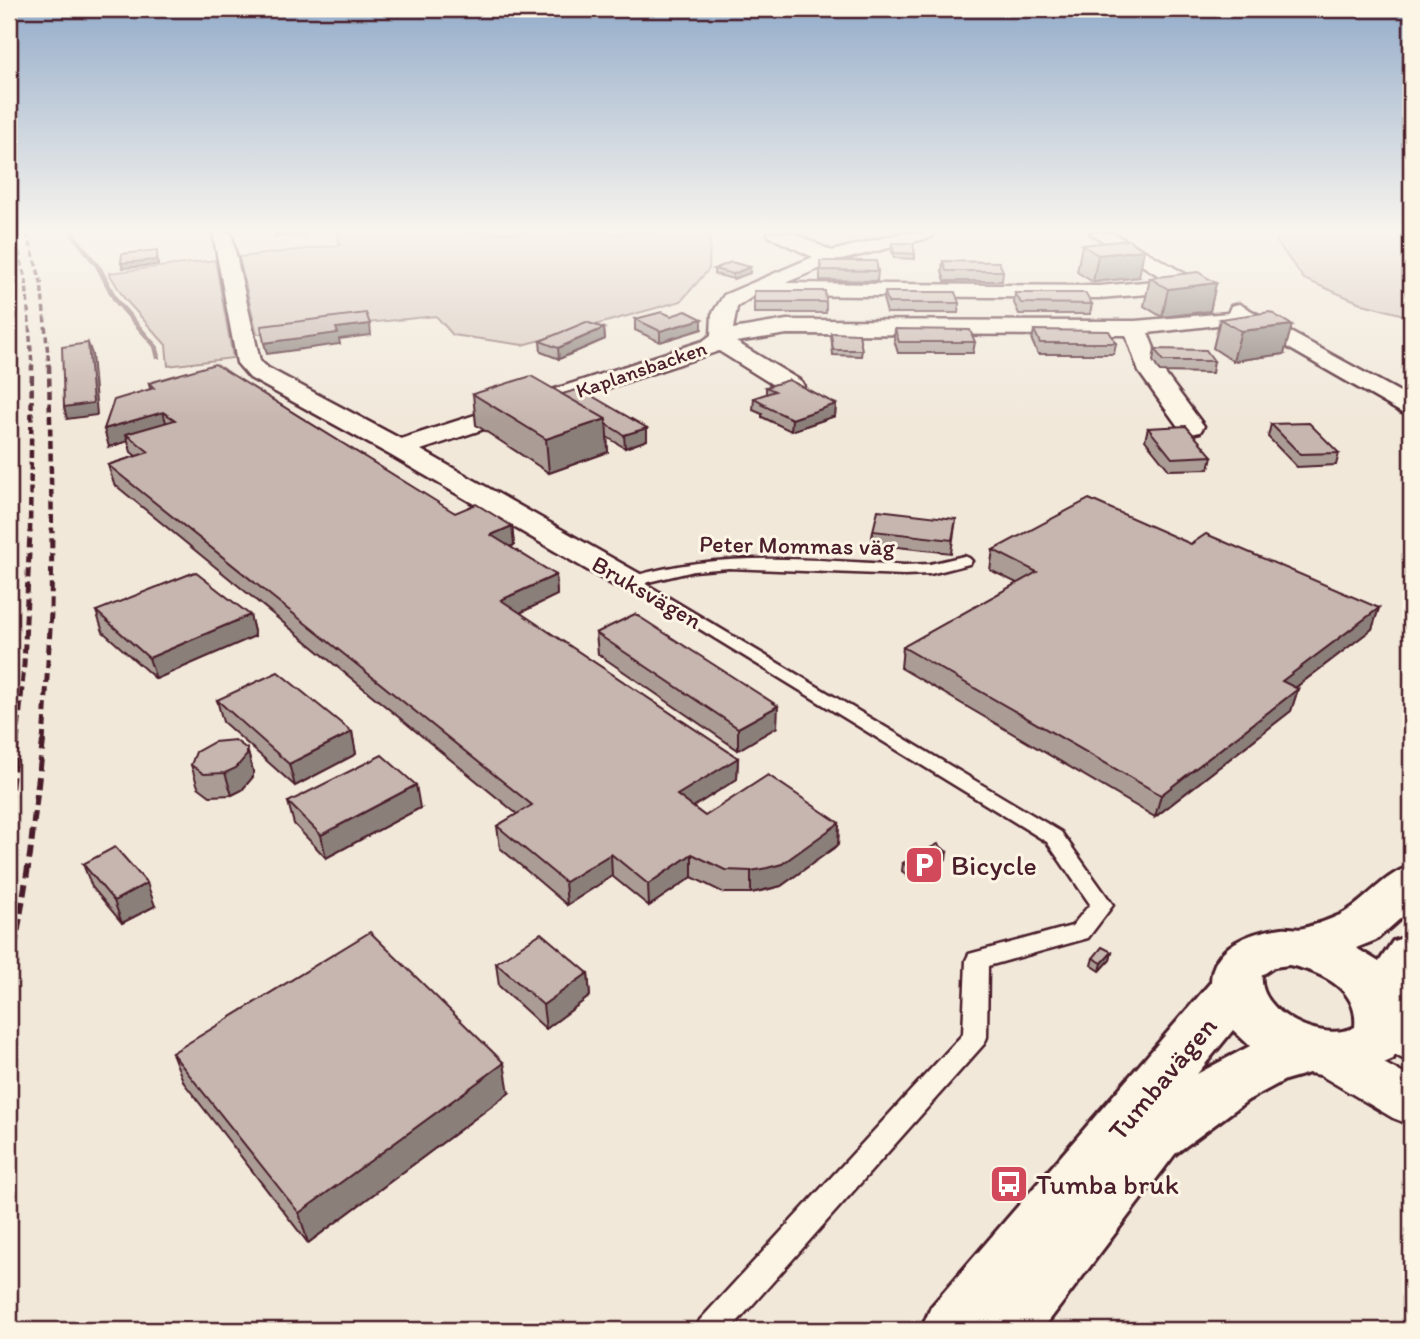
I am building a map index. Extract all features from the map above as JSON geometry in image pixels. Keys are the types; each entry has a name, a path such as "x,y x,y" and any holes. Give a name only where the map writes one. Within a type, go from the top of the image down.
{"main road":[{"path":"1304,948 1359,927 1411,883"},
{"path":"1391,1018 1368,985 1347,966 1329,956 1304,948 1289,946 1258,951 1243,961 1238,971 1236,988 1245,1009 1262,1027 1282,1041 1318,1053 1351,1054 1374,1043 1391,1018 1411,955"},
{"name":"Tumbavägen","path":"954,1330 1236,988"},
{"name":"Tumbavägen","path":"1002,1330 1155,1136 1228,1083 1271,1061 1318,1053"}],"street":[{"name":"Bruksvägen","path":"235,295 249,363 259,373 399,449 631,582"},
{"path":"740,295 727,302 723,310 722,338 728,348 792,386"},
{"path":"1210,295 1411,408"},
{"name":"Kaplansbacken","path":"399,449 711,346 722,338 767,329 804,326 1135,328 1212,322 1239,316 1239,311"},
{"path":"1135,328 1151,372 1191,426"},
{"path":"1318,1053 1411,1103"}],"lane":[{"name":"Peter Mommas väg","path":"631,582 664,569 731,563 904,570 930,569 964,561"},
{"name":"Bruksvägen","path":"631,582 1054,837 1102,905 1080,932 977,960 975,1037 710,1330"}],"shaded area":[{"path":"122,295 222,295 233,358 168,366 166,345"},
{"path":"248,295 686,295 681,301 523,345 453,335 436,316 257,334"},
{"path":"1343,295 1411,295 1411,317"}],"building":[{"path":"754,295 825,295 826,302 754,302"},
{"path":"886,295 956,295 959,303 888,303"},
{"path":"1016,295 1087,295 1092,304 1021,303"},
{"path":"686,311 702,319 660,331 635,319 662,312 671,316"},
{"path":"1270,312 1292,325 1241,331 1220,319"},
{"path":"366,313 370,324 336,328 338,333 264,343 261,326"},
{"path":"586,322 604,328 558,348 540,341"},
{"path":"895,329 970,330 975,342 899,342"},
{"path":"1034,330 1109,331 1116,343 1040,343"},
{"path":"831,333 859,334 862,350 833,350"},
{"path":"88,343 93,403 64,407 62,347"},
{"path":"1155,349 1206,350 1214,361 1163,361"},
{"path":"215,364 455,513 476,504 512,526 491,535 556,575 501,600 738,758 677,795 705,816 768,775 839,823 782,864 767,868 751,871 725,870 692,854 648,884 611,854 565,882 497,826 532,805 108,465 149,452 126,434 175,420 163,412 104,429 114,400 154,388 149,383"},
{"path":"531,376 606,419 546,439 473,394"},
{"path":"789,380 836,404 792,419 762,405 765,404 754,398 775,391 766,387"},
{"path":"580,389 647,428 624,435 606,424 606,419 562,394"},
{"path":"1309,423 1339,453 1300,454 1271,424"},
{"path":"1186,426 1212,456 1172,458 1148,428"},
{"path":"1089,499 1191,544 1206,534 1379,608 1282,681 1298,689 1161,795 903,647 1037,572 993,550"},
{"path":"878,510 956,519 952,540 873,531"},
{"path":"195,572 250,615 149,658 96,611"},
{"path":"635,614 778,706 738,728 596,633"},
{"path":"278,672 352,732 289,764 217,700"},
{"path":"235,740 247,749 247,755 236,768 225,773 204,774 191,765 196,752 214,742"},
{"path":"382,755 416,785 321,835 288,802"},
{"path":"938,844 947,852 912,871 903,863"},
{"path":"115,847 147,883 114,901 83,864"},
{"path":"370,932 504,1063 299,1213 172,1053"},
{"path":"541,933 588,973 543,1005 496,963"},
{"path":"1102,947 1112,952 1102,963 1093,958"}],"waterway":[{"path":"113,295 156,347 158,358"}],"railway":[{"path":"27,295 32,366"},
{"path":"42,295 49,366"},
{"path":"49,365 52,532"},
{"path":"30,533 32,366"},
{"path":"17,743 24,665 30,531"},
{"path":"43,743 51,613 52,532"},
{"path":"9,806 17,741"},
{"path":"9,984 30,855 43,741"}],"place":[{"name":"Bicycle","path":"924,865"},
{"name":"Tumba bruk","path":"1009,1184"}]}
